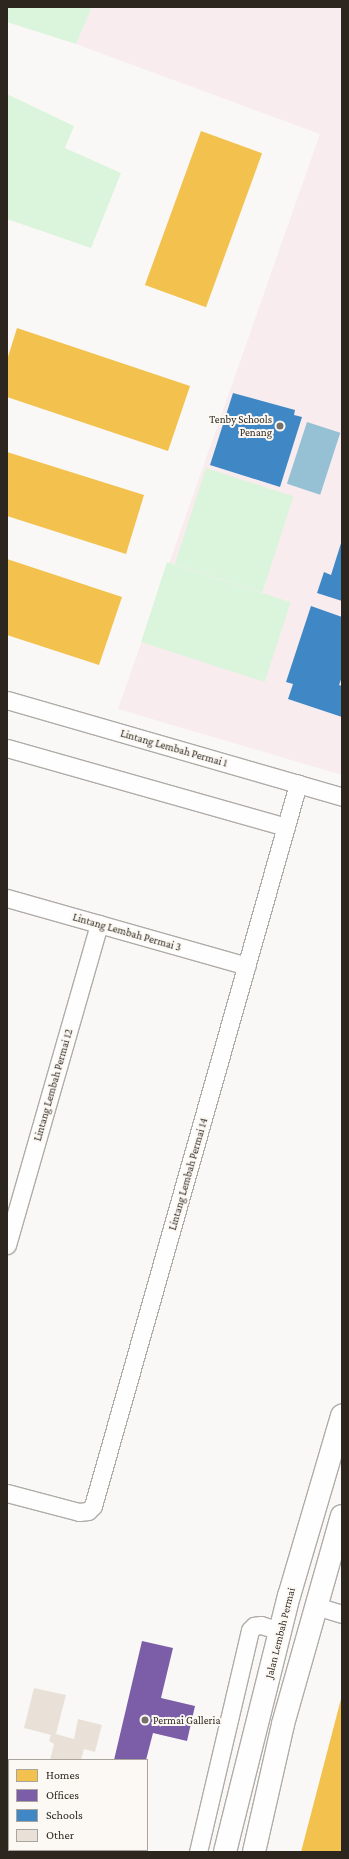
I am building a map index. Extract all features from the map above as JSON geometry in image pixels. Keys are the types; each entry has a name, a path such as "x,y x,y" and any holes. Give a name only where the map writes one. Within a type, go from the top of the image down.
{"main road":[{"name":"Jalan Lembah Permai","path":"225,1852 280,1631 342,1416"},
{"path":"254,1852 283,1724 342,1516"},
{"path":"243,1852 258,1785 283,1724"}],"street":[{"name":"Lintang Lembah Permai 1","path":"7,700 342,797"},
{"path":"7,748 286,827"},
{"name":"Lintang Lembah Permai 14","path":"7,1493 79,1512 88,1511 94,1506 298,784"},
{"name":"Lintang Lembah Permai 3","path":"7,898 247,966"},
{"name":"Lintang Lembah Permai 12","path":"7,1245 99,924"},
{"path":"316,1606 342,1614"},
{"path":"198,1852 250,1630 254,1626 261,1625 280,1631"}],"shaded area":[{"name":"Tenby Schools Penang","path":"92,7 342,7 342,775 118,709 320,134 76,44"}],"green space":[{"path":"7,7 92,7 76,44 7,22"},
{"path":"7,94 74,126 65,148 121,173 91,248 7,219"},
{"path":"206,468 293,496 262,592 175,564"},
{"path":"167,562 291,602 265,682 141,642"}],"water":[{"path":"307,422 340,433 320,495 287,484"}],"building: Homes":[{"path":"201,131 262,153 206,307 145,285"},
{"path":"17,328 190,386 168,451 7,397 7,360"},
{"path":"7,452 144,495 126,554 7,516"},
{"path":"7,559 122,597 99,665 7,635"},
{"path":"341,1699 342,1852 301,1852"}],"building: Offices":[{"path":"142,1641 173,1648 161,1698 195,1706 187,1741 153,1733 146,1759 114,1759"}],"building: Schools":[{"path":"233,393 295,410 294,415 302,417 280,487 210,465"},
{"path":"342,540 342,601 317,593 324,572 331,575"},
{"path":"311,606 342,617 342,677 339,685 342,686 342,717 288,699 293,684 286,682"}],"building: Other":[{"path":"34,1688 66,1695 56,1734 74,1739 78,1719 102,1725 95,1752 84,1749 81,1759 50,1759 54,1744 49,1741 51,1735 24,1728"}],"place":[{"name":"Tenby Schools Penang","path":"280,426"},
{"name":"Permai Galleria","path":"145,1720"}]}
